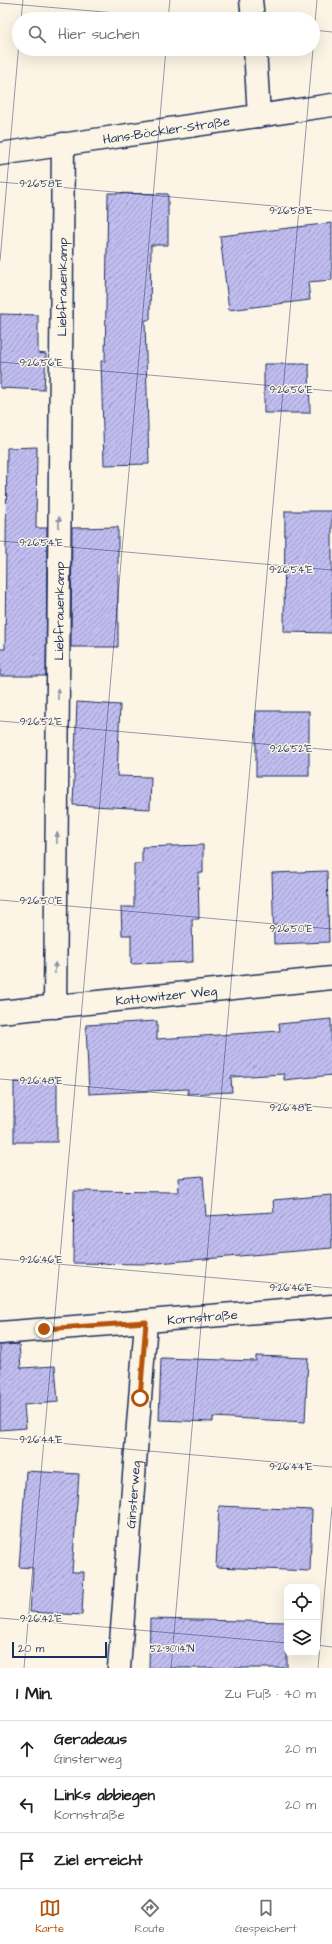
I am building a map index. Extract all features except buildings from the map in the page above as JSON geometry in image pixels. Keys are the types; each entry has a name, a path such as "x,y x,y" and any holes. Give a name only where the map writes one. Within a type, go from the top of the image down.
{"street":[{"path":"251,0 252,12"},
{"path":"255,56 259,116"},
{"name":"Hans-Böckler-Straße","path":"0,154 332,105"},
{"name":"Liebfrauenkamp","path":"55,1007 63,144"},
{"name":"Kattowitzer Weg","path":"0,1012 332,978"},
{"name":"Kornstraße","path":"0,1333 332,1306"},
{"name":"Ginsterweg","path":"119,1668 146,1322"}],"route":[{"path":"44,1329 146,1322 140,1398"}]}
